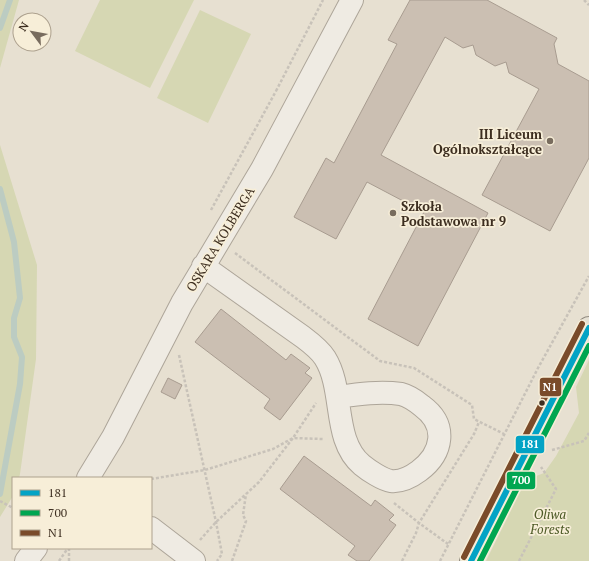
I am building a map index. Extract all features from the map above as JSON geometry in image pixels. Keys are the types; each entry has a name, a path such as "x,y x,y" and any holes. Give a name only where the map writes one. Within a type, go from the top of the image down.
{"main road":[{"path":"471,561 589,328"}],"street":[{"name":"OSKARA KOLBERGA","path":"89,477 113,437 182,303 262,169 352,0"},
{"path":"203,266 303,337 325,358 335,387 344,437 350,452 361,465 376,475 390,481 403,480 424,467 434,456 439,441 439,428 434,417 414,400 403,394 373,393 335,387"},
{"path":"152,529 194,561"},
{"path":"26,561 35,549"}],"path":[{"path":"584,0 589,5"},
{"path":"233,252 380,361 414,368 472,405 474,419 504,434"},
{"path":"440,561 538,368 589,276"},
{"path":"178,350 222,554 217,561"},
{"path":"216,522 259,482 335,387"},
{"path":"402,561 416,533 419,523 474,434 479,422"},
{"path":"549,451 584,441 589,433"},
{"path":"152,479 205,470 273,449 293,438 333,440 344,437"},
{"path":"519,561 556,489 541,466"},
{"path":"232,561 246,521 243,515 246,494"},
{"path":"0,501 12,507"},
{"path":"419,523 448,544"},
{"path":"59,561 67,549"},
{"path":"68,549 69,561"}],"green space":[{"path":"0,0 19,0 16,12 12,12 12,25 0,68"},
{"path":"100,0 194,0 150,88 75,51"},
{"path":"200,10 251,34 208,123 157,98"},
{"path":"0,145 37,265 36,359 20,474 19,477 12,477 12,498 0,517"},
{"name":"Oliwa Forests","path":"589,360 589,561 486,561 526,480 544,473 556,456 579,413 576,387"}],"building":[{"path":"410,0 487,0 557,38 554,44 558,64 589,81 589,158 550,231 482,195 539,89 509,73 506,62 495,66 476,55 473,45 463,48 445,37 381,155 488,213 418,346 368,319 424,212 367,182 336,239 294,217 326,158 334,163 397,44 388,40"},
{"path":"221,309 286,360 291,354 310,368 305,373 312,378 280,420 264,408 270,399 195,342"},
{"path":"168,378 182,385 175,399 161,392"},
{"path":"304,456 371,506 375,500 394,515 389,520 396,525 369,561 357,561 348,555 355,546 280,489"}],"waterway":[{"path":"0,28 10,0"},
{"path":"0,189 14,242 20,298 14,318 14,337 22,357 20,384 0,494"}],"transit line":[{"name":"N1","path":"464,557 582,324"},
{"name":"181","path":"471,561 589,328"},
{"name":"700","path":"480,561 589,346"}],"place":[{"name":"III Liceum Ogólnokształcące","path":"550,141"},
{"name":"Szkoła Podstawowa nr 9","path":"393,213"}]}
